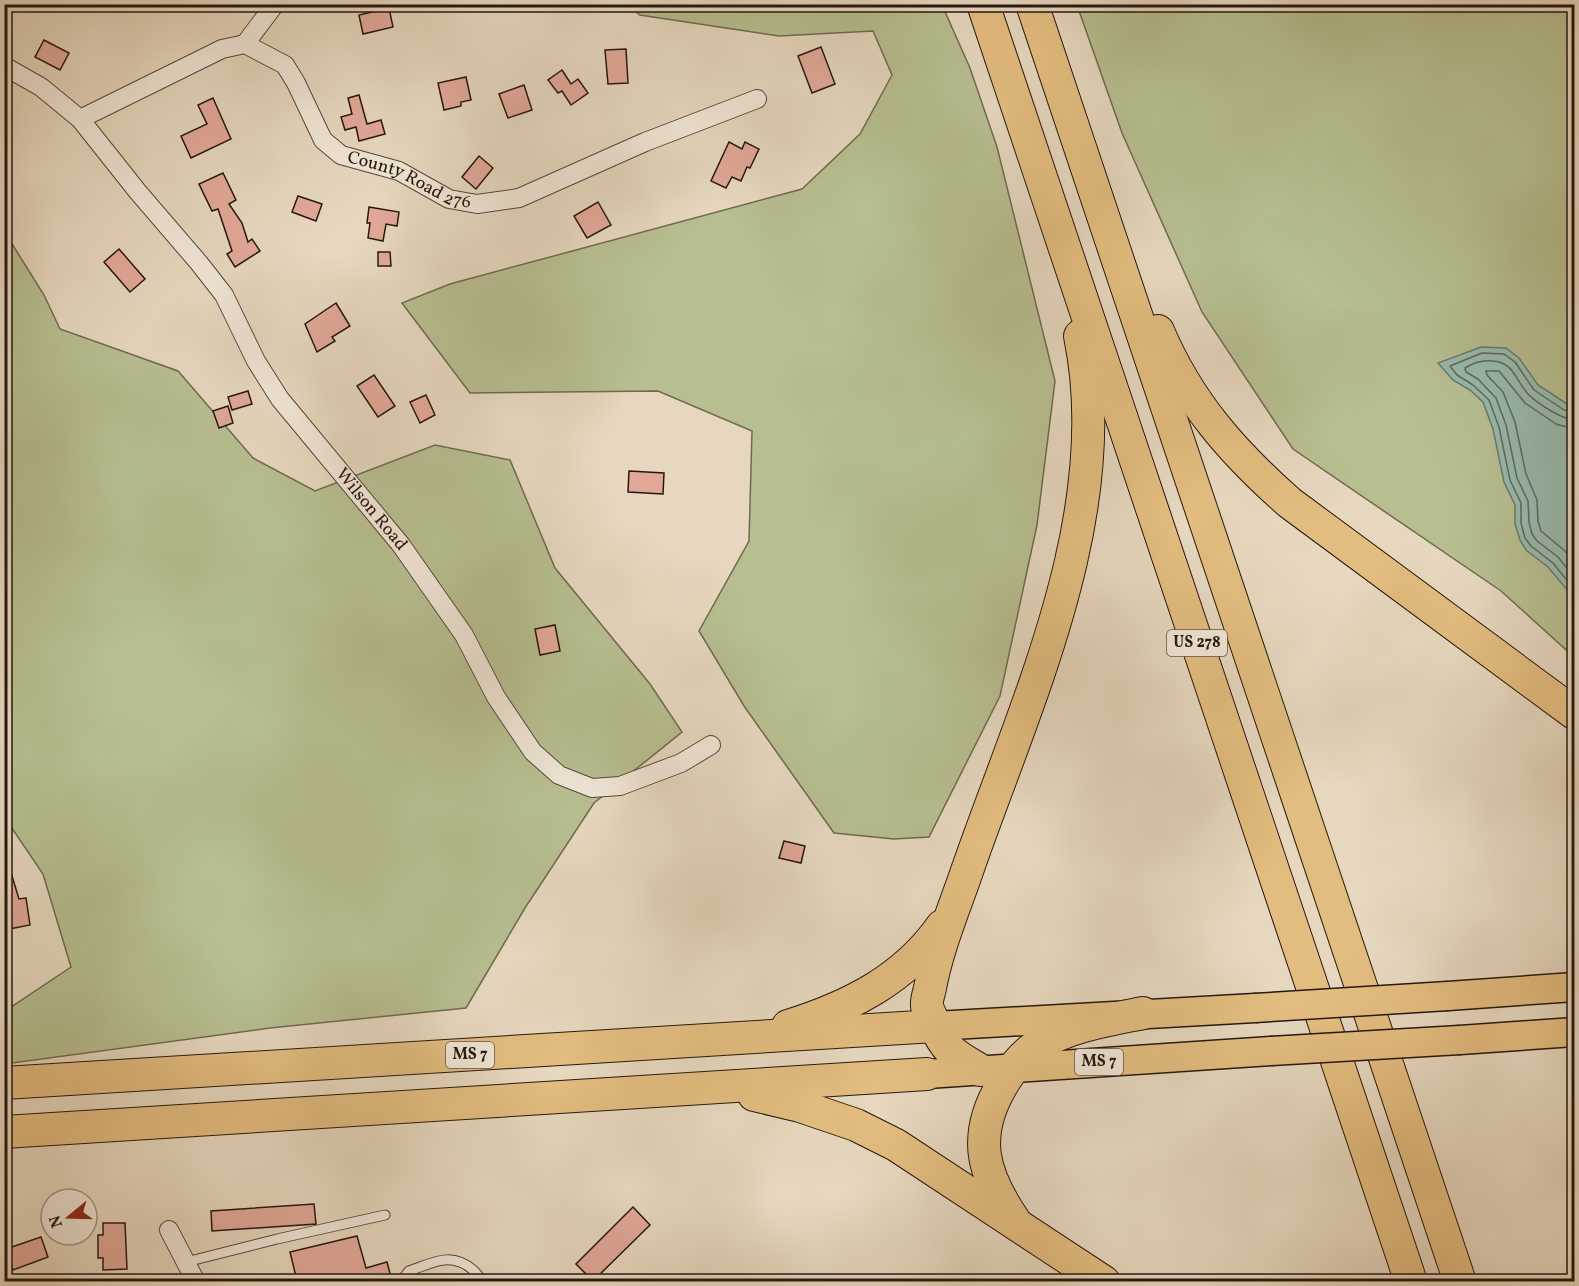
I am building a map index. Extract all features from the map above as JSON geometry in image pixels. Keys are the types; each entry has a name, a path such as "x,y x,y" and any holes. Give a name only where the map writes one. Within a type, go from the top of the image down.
{"highway":[{"name":"US 278","path":"983,4 1411,1281"},
{"name":"US 278","path":"1032,4 1460,1281"},
{"path":"1098,200 1138,282 1169,356 1201,407 1229,445 1290,503 1575,713"},
{"path":"980,1070 950,1052 927,1006 932,976 954,908 1058,611 1083,506 1088,442 1086,392 1081,342 1056,221"},
{"path":"744,1039 804,1021 848,1003 885,984 910,963 933,938 954,908"},
{"name":"MS 7","path":"4,1083 1575,987"},
{"path":"1018,1226 997,1195 983,1145 987,1115 1012,1068 1037,1045 1056,1037 1088,1024 1143,1013"},
{"name":"MS 7","path":"4,1132 1575,1032"},
{"path":"654,1092 756,1095 800,1106 856,1125 896,1145 1104,1281"}],"street":[{"path":"80,119 222,49 245,44 275,4"},
{"name":"County Road 276","path":"245,44 285,65 323,140 341,155 399,171 449,199 477,204 519,198 645,142 757,99"},
{"name":"Wilson Road","path":"4,66 41,87 80,119 138,192 199,262 224,295 256,361 280,399 400,545 464,635 496,698 533,752 559,775 592,788 620,786 681,762 711,745"},
{"path":"169,1230 196,1281"}],"lane":[{"path":"186,1262 384,1215"},
{"path":"405,1281 405,1276 409,1271 449,1259 463,1262 482,1281"}],"green space":[{"path":"627,5 942,5 970,68 997,147 1055,381 1037,525 1000,696 929,837 894,839 834,833 744,706 699,631 749,541 752,431 658,391 470,393 402,303 450,284 802,189 860,134 892,75 873,31 779,36 640,15"},
{"path":"1077,5 1574,5 1574,657 1501,591 1293,449 1202,312 1122,133"},
{"path":"4,231 44,295 60,329 178,371 253,458 315,491 435,445 510,460 555,568 650,684 682,732 594,803 525,908 466,1008 270,1028 5,1064 5,1007 8,1009 71,967 43,874 5,818"}],"water":[{"path":"1481,347 1506,348 1519,358 1538,385 1574,407 1574,598 1548,567 1526,550 1520,540 1515,524 1515,505 1504,482 1493,429 1483,402 1470,390 1453,380 1438,363"}],"building":[{"path":"389,8 393,27 363,34 359,15"},
{"path":"44,40 69,53 60,70 35,57"},
{"path":"821,47 835,84 812,93 798,56"},
{"path":"626,49 628,83 608,84 605,50"},
{"path":"562,70 571,84 578,79 588,93 571,105 562,91 558,93 548,80"},
{"path":"466,77 471,100 461,102 461,106 444,110 438,83"},
{"path":"524,85 532,110 508,118 499,94"},
{"path":"359,95 367,124 381,120 385,134 359,141 356,127 345,130 341,117 352,114 348,98"},
{"path":"213,98 231,139 191,158 181,136 207,124 198,105"},
{"path":"729,142 742,149 745,142 759,149 741,181 732,177 726,188 711,181"},
{"path":"479,156 493,168 476,189 462,177"},
{"path":"223,173 236,200 229,204 242,223 248,242 252,239 260,251 235,267 227,254 232,251 218,209 212,211 199,184"},
{"path":"298,196 322,204 316,221 292,212"},
{"path":"598,202 611,225 587,238 574,216"},
{"path":"369,207 399,212 397,226 386,224 383,241 368,238"},
{"path":"119,249 145,279 130,292 104,262"},
{"path":"378,252 390,252 391,266 378,266"},
{"path":"336,303 350,326 332,337 335,341 317,352 305,324"},
{"path":"374,375 395,406 378,417 357,386"},
{"path":"248,391 252,404 232,410 228,397"},
{"path":"426,395 435,415 420,423 410,402"},
{"path":"228,406 233,423 219,428 213,411"},
{"path":"629,471 664,473 663,494 628,492"},
{"path":"555,625 560,651 540,655 535,629"},
{"path":"784,841 805,846 801,863 779,858"},
{"path":"4,863 8,863 19,899 26,898 30,925 4,930"},
{"path":"314,1204 316,1224 212,1231 211,1211"},
{"path":"633,1207 650,1225 593,1281 576,1264"},
{"path":"103,1223 125,1223 127,1269 103,1270 103,1258 98,1258 98,1247 99,1235 103,1235"},
{"path":"357,1236 366,1268 387,1262 392,1281 297,1281 290,1252"},
{"path":"39,1238 39,1247 44,1247 48,1257 13,1270 6,1249"}]}
